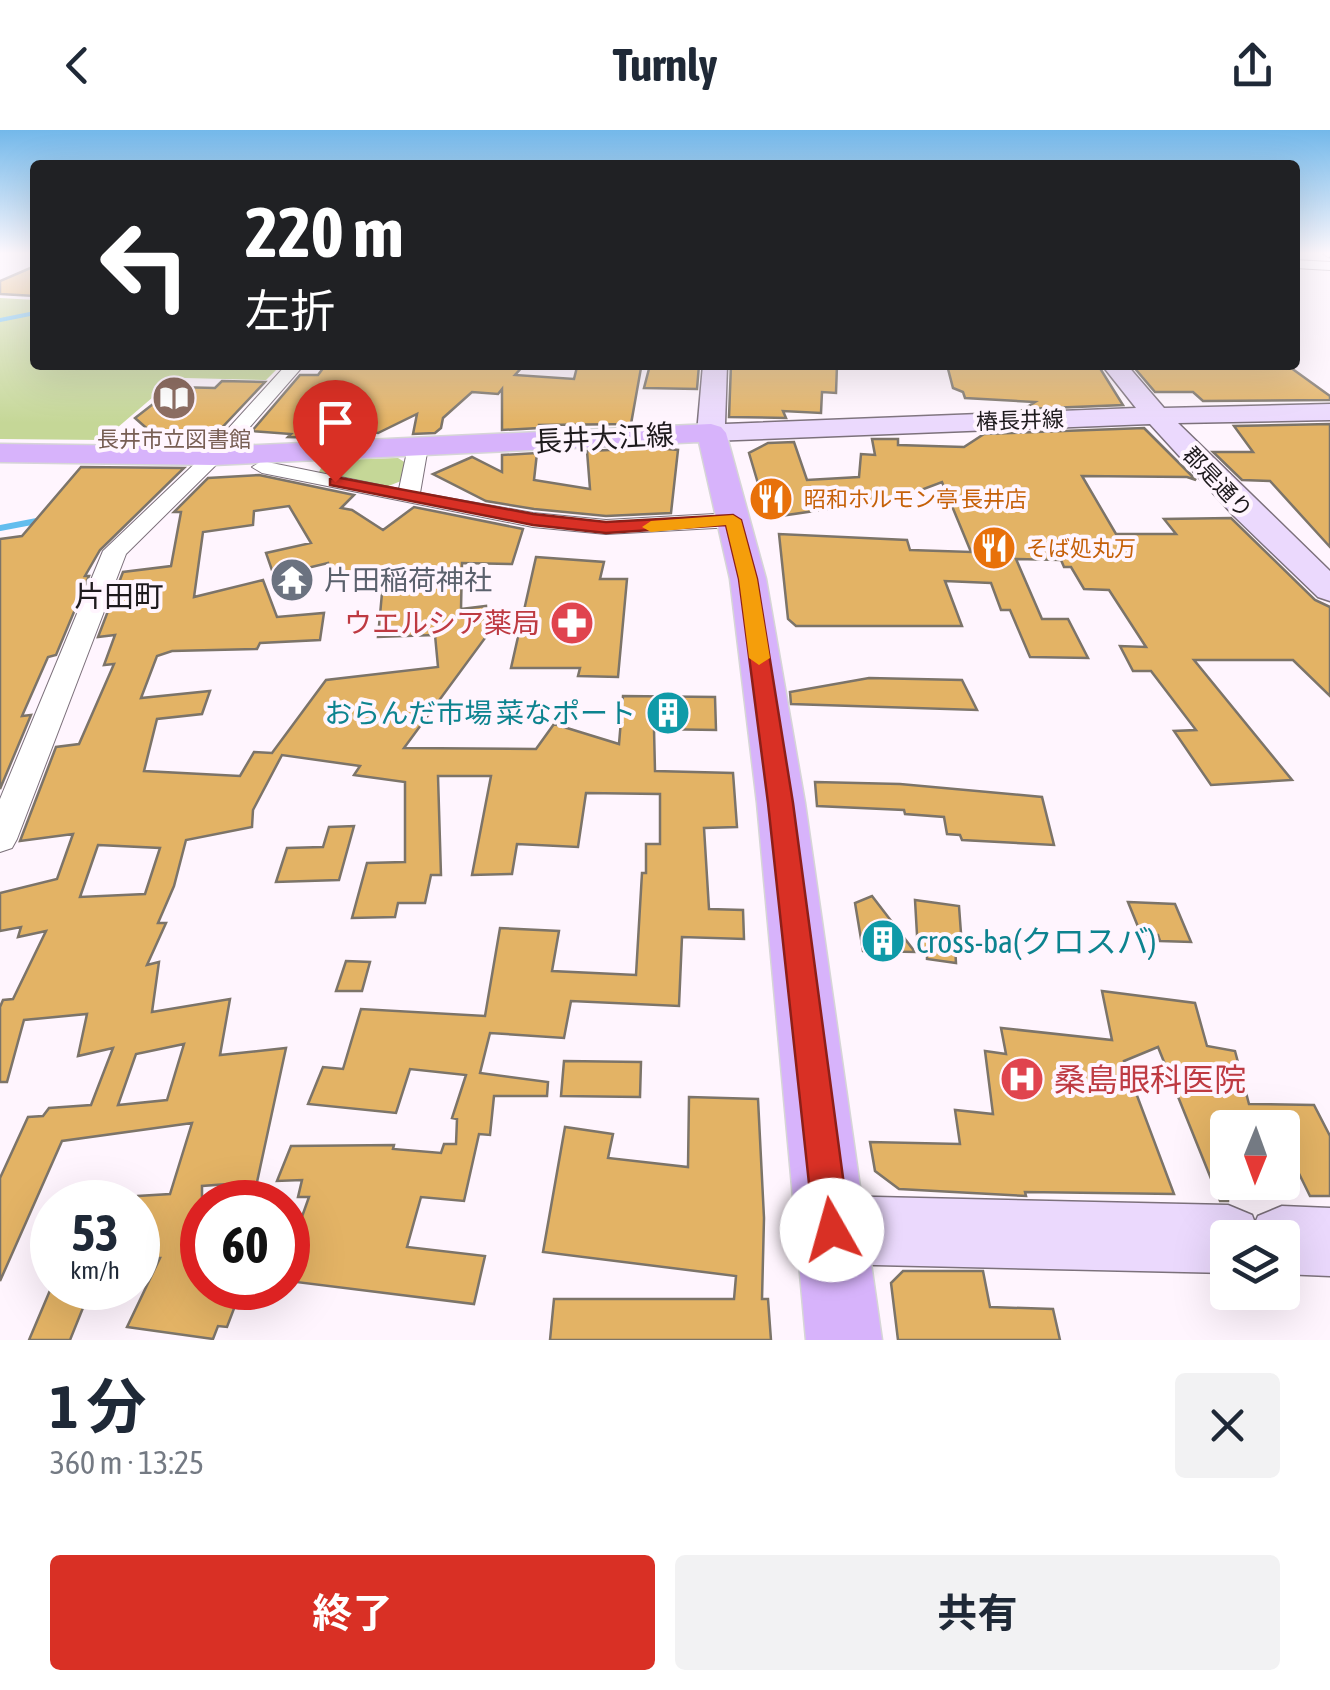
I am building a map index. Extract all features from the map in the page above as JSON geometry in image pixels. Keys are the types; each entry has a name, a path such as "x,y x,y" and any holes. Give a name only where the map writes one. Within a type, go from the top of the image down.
{"main road":[{"name":"長井大江線","path":"0,452 214,456 711,433 748,579 780,803 844,1340"}],"street":[{"path":"0,839 115,551 214,456 291,370"},
{"path":"711,433 716,370"},
{"name":"郡是通り","path":"1118,370 1154,416 1238,505 1330,590"},
{"name":"椿長井線","path":"711,433 1330,412"},
{"path":"408,497 418,447"},
{"path":"262,467 533,520 606,528 733,520"},
{"path":"832,1230 1210,1239"},
{"path":"1300,1241 1330,1242"}],"green space":[{"path":"0,309 30,309 30,370 276,370 266,380 185,378 167,385 103,440 0,439"},
{"path":"398,458 406,463 401,481 386,487 319,472 334,460"}],"building":[{"path":"322,370 520,370 515,375 574,379 576,370 641,370 631,424 539,425 502,430 502,389 498,394 472,392 443,418 435,433 413,434 417,414 378,433 345,428 327,438 252,431 300,375 318,375"},
{"path":"649,370 699,370 697,389 644,388"},
{"path":"731,370 837,370 836,393 822,392 821,413 783,411 786,418 729,417"},
{"path":"948,370 1101,370 1123,405 1024,409 1035,402 965,398 963,392 953,388"},
{"path":"1136,370 1294,370 1330,396 1330,400 1203,401 1193,392 1155,392"},
{"path":"222,381 265,382 215,435 152,433 135,418 175,387 215,388"},
{"path":"1330,424 1330,547 1270,481 1242,480 1213,452 1253,452 1234,426"},
{"path":"1144,428 1196,480 1082,476 1116,534 1176,534 1164,519 1231,518 1315,600 1330,607 1330,696 1293,660 1194,660 1292,780 1211,785 1174,731 1196,730 1151,671 1133,671 1120,646 1146,647 1109,590 1084,589 1071,567 1064,567 1061,560 1016,559 1042,619 1068,619 1088,658 1030,657 1010,610 1001,610 991,583 945,581 962,626 796,626 788,619 779,534 907,540 910,550 971,552 942,482 897,499 773,517 769,507 765,507 749,453 768,443 794,442 807,480 859,477 861,454 875,455 872,439 898,439 898,445 964,447 984,434"},
{"path":"678,450 671,513 606,516 534,509 486,501 433,474 472,457 502,472 502,455 537,453 534,480 590,489 587,451"},
{"path":"81,467 184,468 100,550 85,576 89,576 56,655 48,657 22,716 31,715 0,789 0,539 22,536"},
{"path":"259,475 354,495 341,508 352,510 383,530 414,507 523,529 512,564 462,563 461,609 486,606 488,634 404,748 536,749 554,724 619,744 623,696 715,697 716,730 654,729 655,771 733,773 737,827 704,828 709,909 743,910 744,939 682,937 679,1006 571,1001 564,1038 490,1033 480,1073 548,1082 547,1096 494,1096 490,1135 479,1134 464,1201 421,1197 407,1247 485,1256 474,1304 310,1284 310,1180 277,1180 291,1146 394,1145 393,1149 441,1153 444,1144 456,1144 457,1119 452,1118 466,1075 410,1069 396,1113 308,1104 323,1067 343,1069 361,1009 485,1016 500,928 559,931 552,971 636,975 642,873 646,873 646,844 660,844 660,794 586,793 578,847 517,844 512,874 472,875 491,776 438,776 441,875 431,875 425,903 398,903 395,917 352,918 367,863 405,862 405,782 354,775 360,766 282,755 253,810 252,827 186,840 174,886 158,923 166,923 147,965 159,962 152,1012 230,999 220,1055 286,1048 257,1180 180,1180 180,1310 233,1310 227,1327 218,1326 213,1339 127,1327 135,1310 160,1310 160,1195 170,1194 192,1123 62,1141 45,1180 30,1180 30,1213 0,1281 0,1178 28,1117 43,1116 49,1108 91,1105 113,1048 78,1056 87,1014 24,1020 7,1082 0,1082 0,1007 3,1000 13,999 46,931 18,937 21,927 0,931 0,893 57,879 73,834 20,841 56,747 79,744 114,664 104,665 115,635 98,637 123,572 171,566 181,512 174,512 208,478","holes":["289,506 311,543 266,553 274,576 328,563 332,581 384,571 378,637 435,635 438,667 326,680 272,753 254,752 240,776 144,771 157,719 202,714 210,691 141,698 157,656 172,651 257,649 260,643 320,640 324,613 277,617 263,580 194,597 203,532 253,525 254,511","98,845 160,848 145,894 80,897","184,1044 167,1100 118,1105 136,1054"]},
{"name":"ウエルシア薬局","path":"536,557 604,562 600,579 627,579 618,677 578,676 580,668 511,668"},
{"path":"869,678 962,680 977,710 791,704 790,692"},
{"path":"815,782 900,784 1042,797 1054,845 962,840 960,835 947,834 944,817 905,814 904,810 817,806"},
{"path":"354,826 339,880 276,882 287,848 323,847 329,827"},
{"path":"872,896 915,952 863,951 855,903"},
{"path":"915,900 959,906 962,947 955,946 956,963 927,959 927,952 918,952"},
{"path":"1128,902 1175,904 1191,942 1160,941 1158,935 1141,934"},
{"path":"346,961 370,962 362,991 336,991"},
{"path":"1102,991 1195,1003 1207,1046 1235,1051 1249,1104 1314,1105 1330,1136 1330,1196 1310,1196 1300,1176 1300,1110 1210,1110 1210,1176 1158,1047 1124,1061 1174,1194 1025,1192 1026,1196 899,1189 875,1171 870,1142 960,1144 955,1110 993,1114 985,1051 1006,1054 1001,1028 1112,1040"},
{"path":"564,1061 641,1062 640,1097 561,1096"},
{"path":"689,1097 758,1099 764,1218 762,1299 768,1299 771,1340 550,1340 554,1299 734,1299 736,1276 543,1252 565,1127 613,1134 608,1158 688,1167"},
{"path":"903,1271 983,1271 990,1307 1053,1309 1060,1340 898,1340 891,1283"},
{"path":"42,1310 82,1310 70,1340 29,1340"}],"waterway":[{"path":"0,320 30,314"},
{"path":"149,443 173,428"},
{"path":"0,528 42,520"}],"slow traffic":[{"path":"651,527 733,520 748,579 759,658"}],"place":[{"name":"長井市立図書館","path":"174,398"},
{"name":"昭和ホルモン亭 長井店","path":"771,499"},
{"name":"そば処丸万","path":"994,548"},
{"name":"片田稲荷神社","path":"292,580"},
{"name":"ウエルシア薬局","path":"572,623"},
{"name":"おらんだ市場 菜なポート","path":"668,713"},
{"name":"cross-ba(クロスバ)","path":"883,941"},
{"name":"桑島眼科医院","path":"1022,1079"}],"district":[{"name":"片田町","path":"119,596"}],"route":[{"path":"335,482 533,520 606,528 733,520 748,579 780,803 832,1230"}]}
